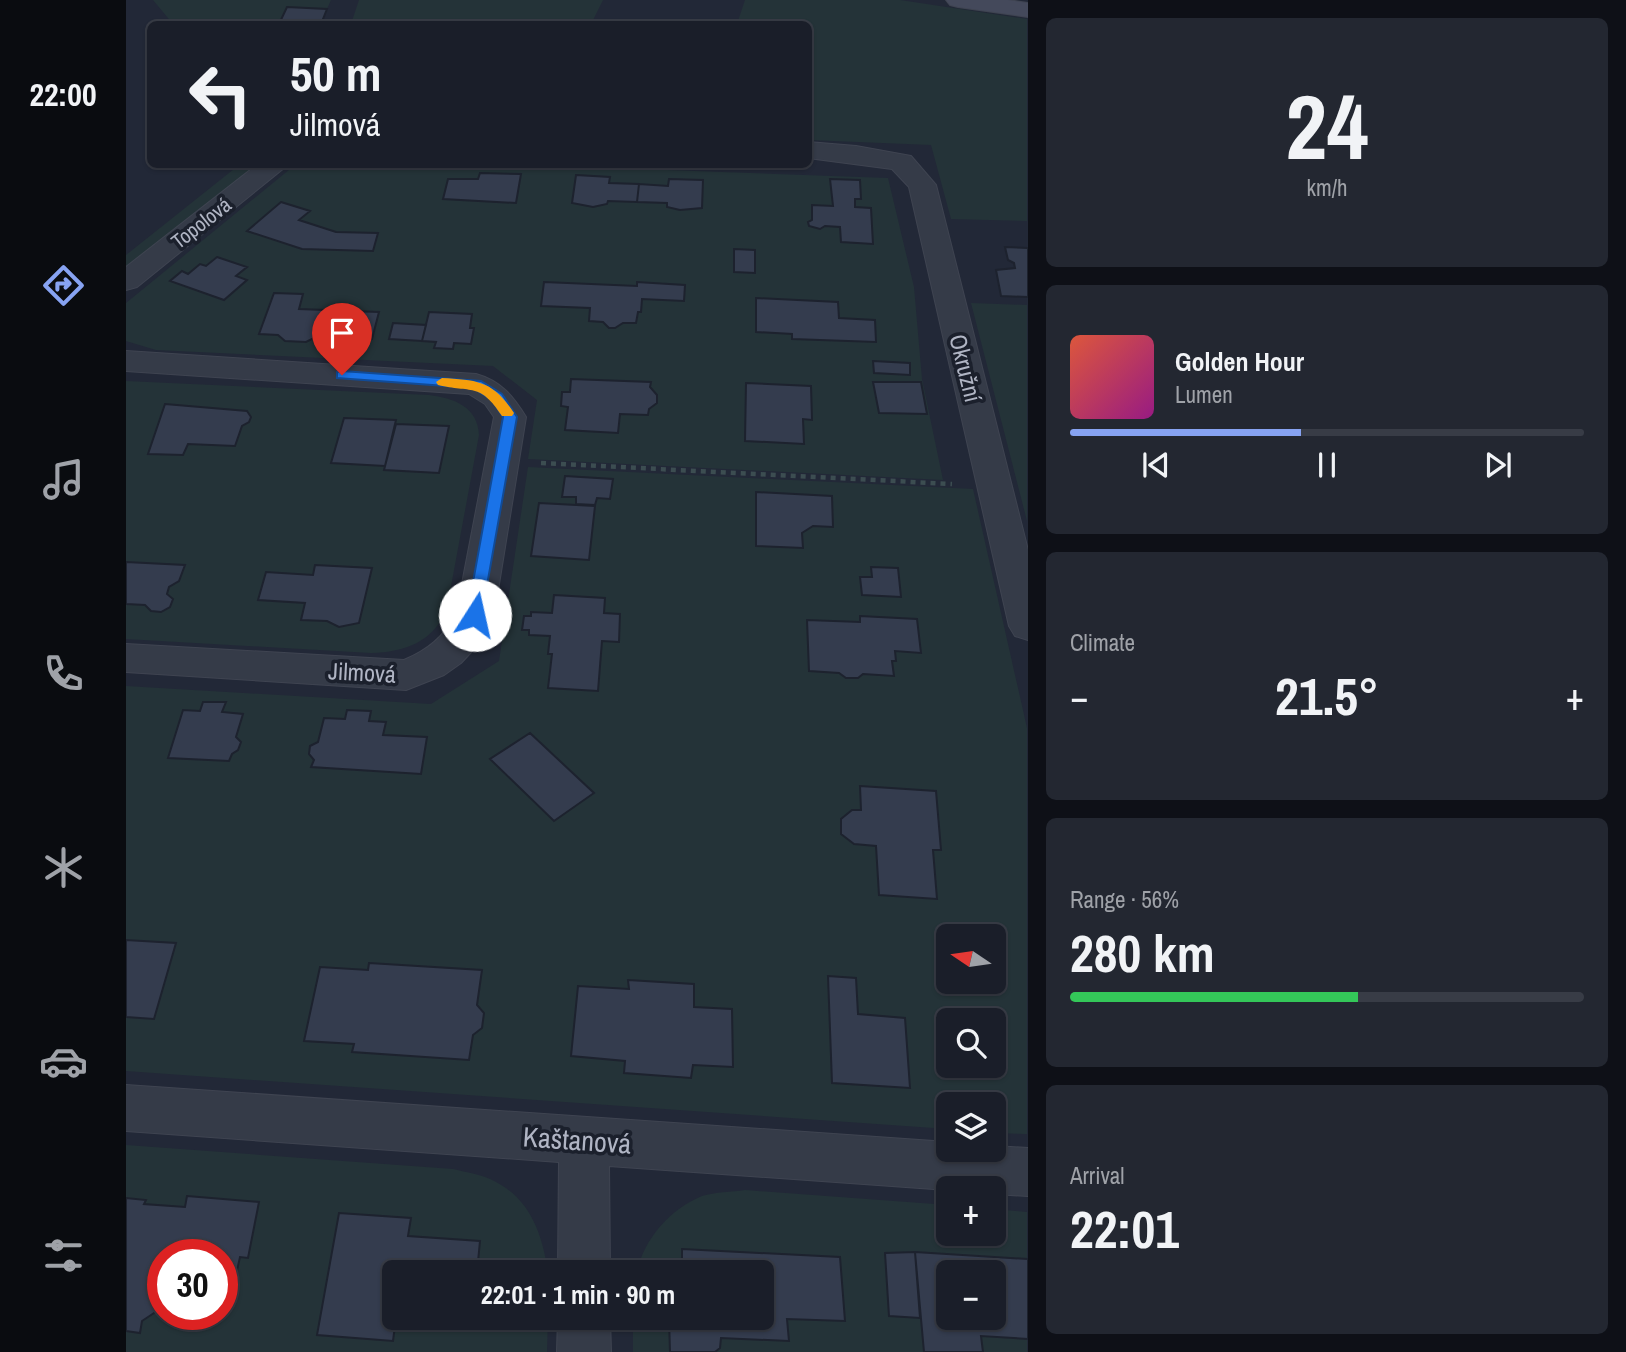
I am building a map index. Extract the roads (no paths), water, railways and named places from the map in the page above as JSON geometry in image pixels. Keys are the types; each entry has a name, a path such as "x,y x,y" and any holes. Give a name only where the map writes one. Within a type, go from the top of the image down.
{"main road":[{"path":"958,0 1027,10"}],"street":[{"name":"Okružní","path":"812,150 901,162 922,185 1027,626"},
{"name":"Topolová","path":"126,281 271,168"},
{"name":"Jilmová","path":"126,361 476,384 497,397 510,417 475,615 460,642 438,663 406,675 126,658"},
{"name":"Kaštanová","path":"126,1108 1027,1172"},
{"path":"584,1140 584,1260"},
{"path":"583,1352 584,1330"}]}
